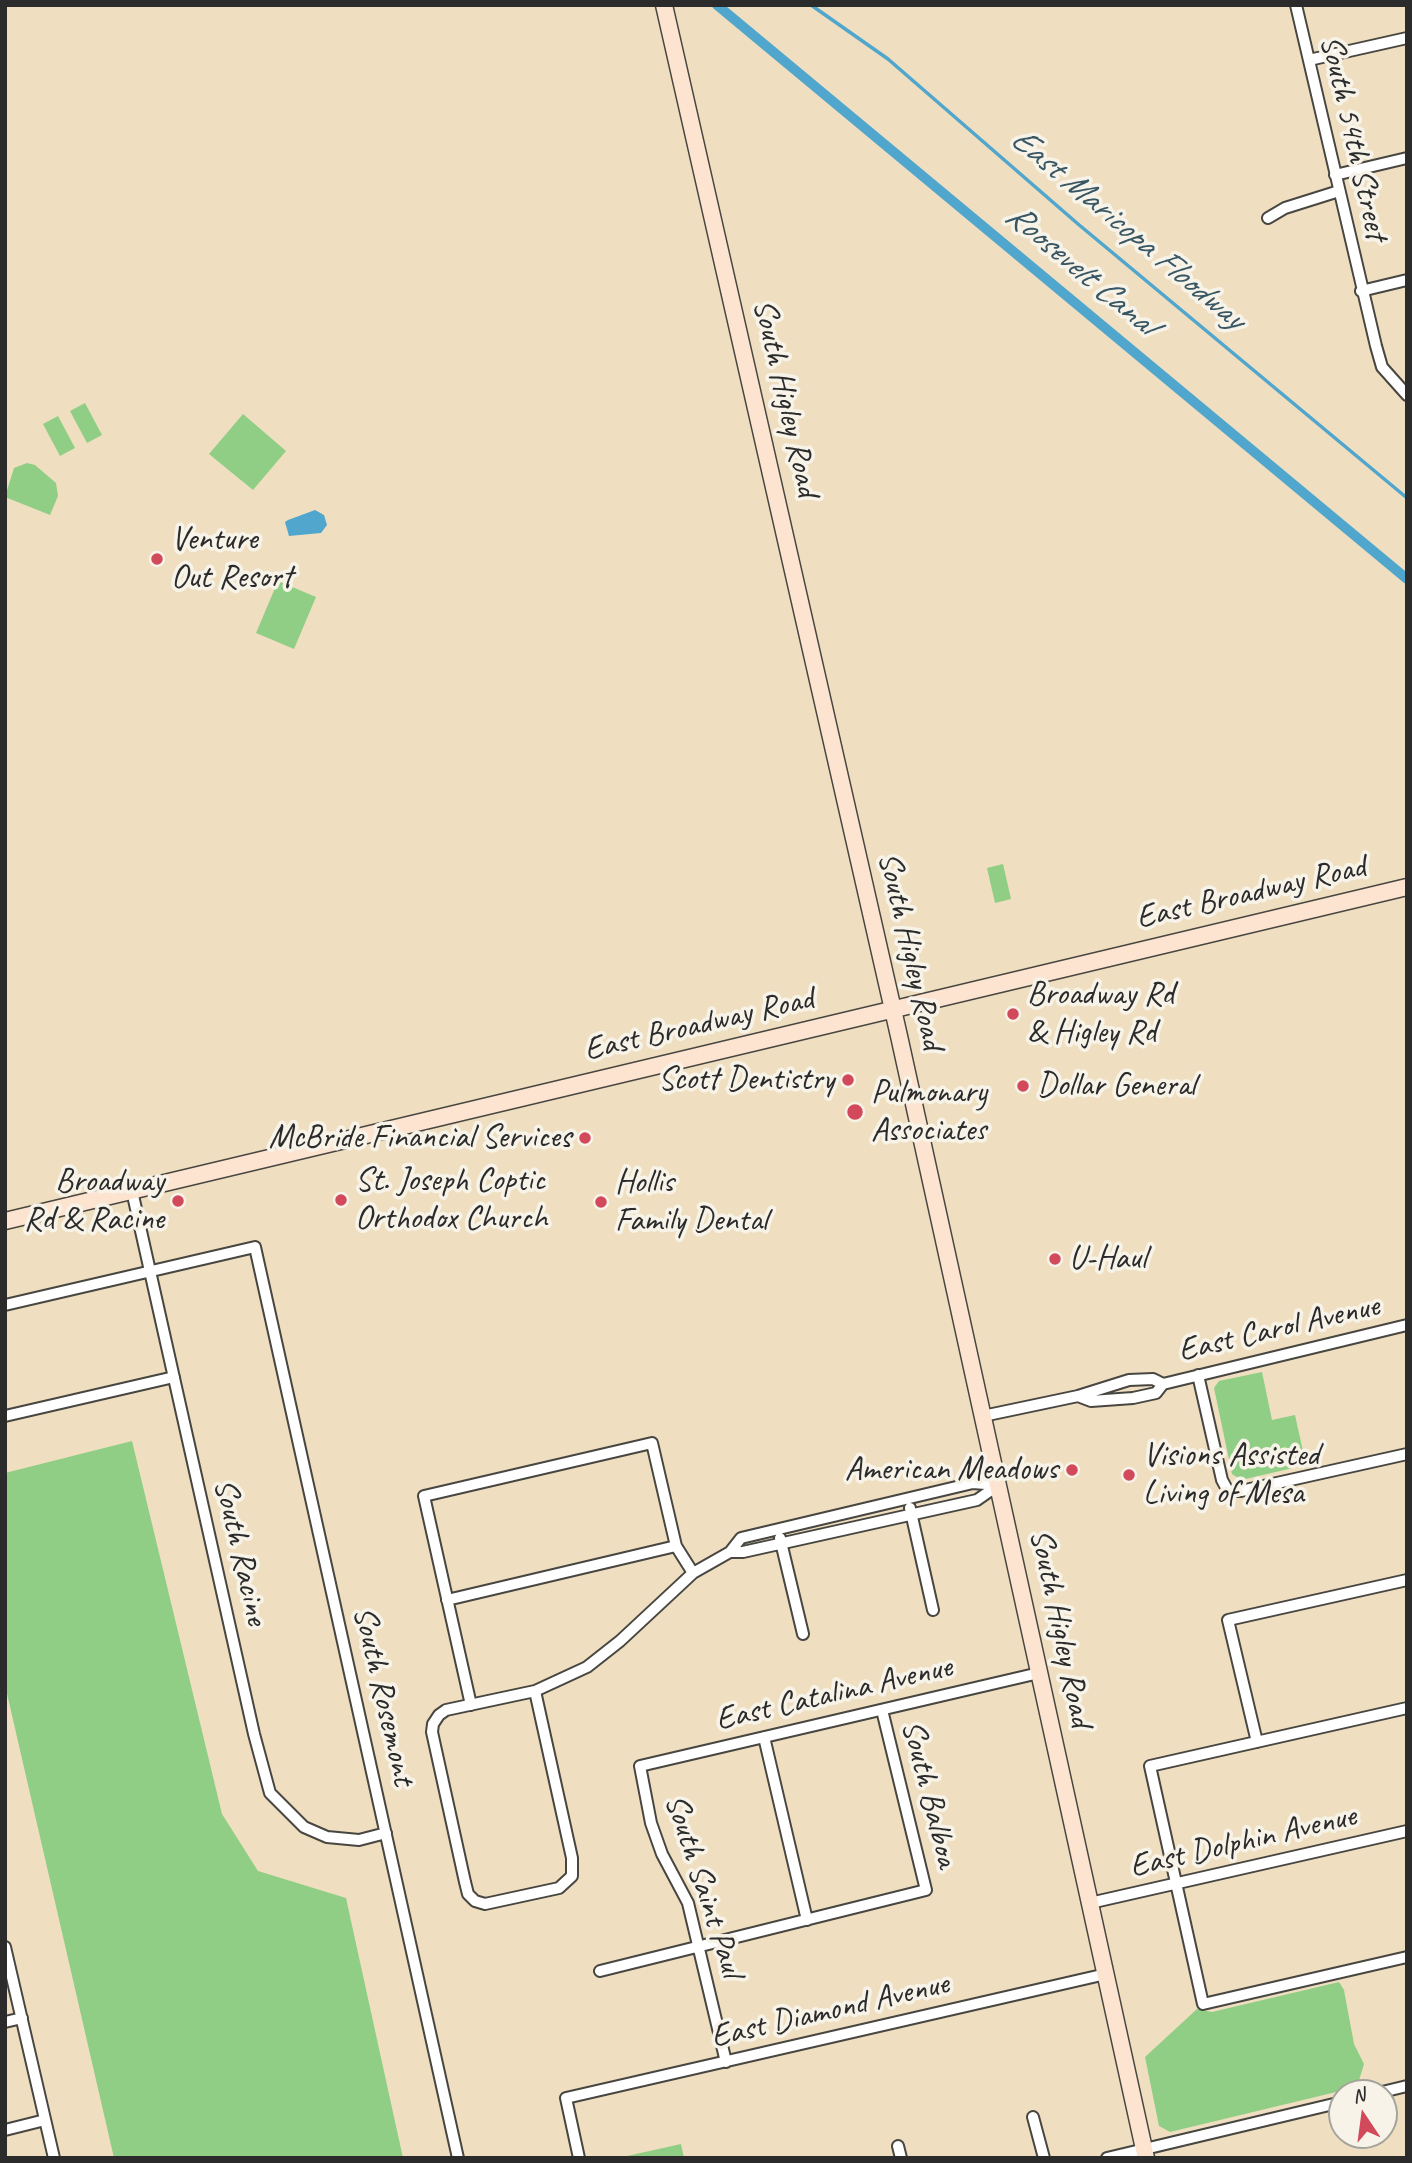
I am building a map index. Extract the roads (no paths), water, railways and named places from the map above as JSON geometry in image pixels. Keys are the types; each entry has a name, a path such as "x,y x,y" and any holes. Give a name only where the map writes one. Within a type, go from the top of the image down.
{"main road":[{"name":"South Higley Road","path":"664,5 893,1009 1145,2153"},
{"name":"East Broadway Road","path":"5,1221 1407,887"}],"street":[{"name":"South 54th Street","path":"1296,5 1361,291 1382,367 1407,395"},
{"path":"1309,61 1407,38"},
{"path":"1335,175 1407,158"},
{"path":"1268,218 1285,208 1339,191"},
{"path":"1361,291 1407,281"},
{"name":"South Racine","path":"132,1191 254,1734 270,1793 286,1812 304,1827 327,1837 359,1840 386,1833"},
{"name":"South Rosemont","path":"150,1271 255,1247 458,2158"},
{"path":"5,1305 150,1271"},
{"name":"East Carol Avenue","path":"1078,1396 1091,1401 1133,1398 1156,1393 1163,1384 1407,1325"},
{"path":"1198,1375 1222,1480 1228,1491 1241,1491 1407,1454"},
{"path":"5,1416 174,1377"},
{"name":"East Carol Avenue","path":"983,1416 1078,1396 1129,1380 1153,1379 1163,1384"},
{"path":"471,1705 424,1496 652,1443 676,1546 693,1573"},
{"path":"730,1552 741,1538 778,1528 973,1483 998,1485"},
{"path":"535,1691 574,1869 567,1883 559,1888 500,1903 485,1904 475,1901 468,1894 432,1732 433,1724 446,1710 535,1691 587,1667 620,1641 693,1573 730,1552 977,1500 998,1485"},
{"path":"907,1499 933,1610"},
{"path":"778,1528 803,1634"},
{"path":"447,1600 676,1546"},
{"path":"1257,1742 1228,1620 1407,1580"},
{"name":"East Catalina Avenue","path":"640,1766 1039,1674"},
{"path":"1407,1708 1150,1766 1203,2004 1407,1957"},
{"name":"South Balboa","path":"807,1920 926,1890 882,1710"},
{"path":"600,1971 807,1920 764,1737"},
{"name":"South Saint Paul","path":"640,1766 651,1823 662,1854 688,1903 726,2062"},
{"name":"East Dolphin Avenue","path":"1090,1903 1407,1831"},
{"path":"5,1947 54,2158"},
{"name":"East Diamond Avenue","path":"579,2158 566,2098 1106,1974"},
{"path":"5,2022 22,2018"},
{"path":"1107,2158 1145,2153 1328,2106"},
{"path":"1033,2117 1044,2158"},
{"path":"5,2130 46,2120"},
{"path":"898,2146 901,2158"}],"water":[{"path":"315,510 324,515 327,525 321,533 289,536 285,522"}],"waterway":[{"name":"Roosevelt Canal","path":"717,5 1407,579"},
{"name":"East Maricopa Floodway","path":"811,5 888,59 1078,224 1407,498"}],"place":[{"name":"Venture Out Resort","path":"157,559"},
{"name":"Broadway Rd & Higley Rd","path":"1013,1014"},
{"name":"Scott Dentistry","path":"848,1080"},
{"name":"Dollar General","path":"1023,1086"},
{"name":"Pulmonary Associates","path":"855,1112"},
{"name":"McBride Financial Services","path":"585,1138"},
{"name":"St. Joseph Coptic Orthodox Church","path":"341,1200"},
{"name":"Broadway Rd & Racine","path":"178,1201"},
{"name":"Hollis Family Dental","path":"601,1202"},
{"name":"U-Haul","path":"1055,1259"},
{"name":"American Meadows","path":"1072,1470"},
{"name":"Visions Assisted Living of Mesa","path":"1129,1475"}]}
